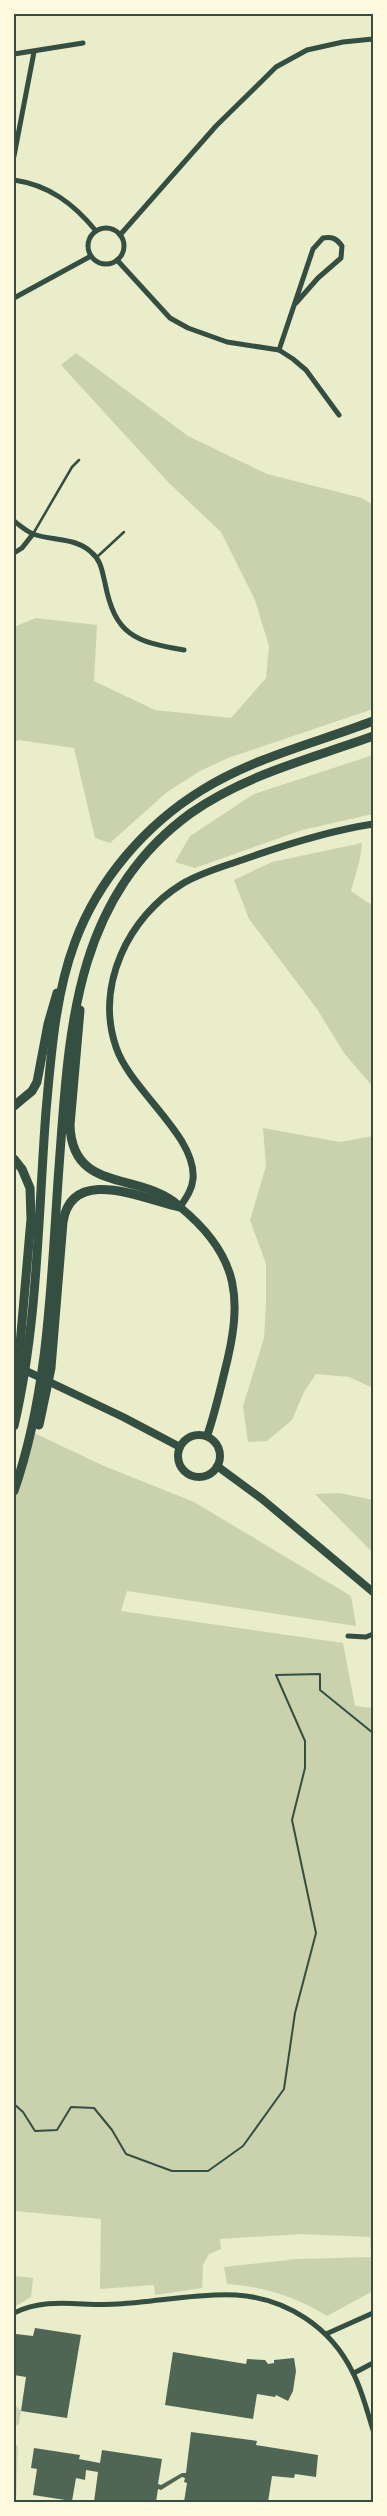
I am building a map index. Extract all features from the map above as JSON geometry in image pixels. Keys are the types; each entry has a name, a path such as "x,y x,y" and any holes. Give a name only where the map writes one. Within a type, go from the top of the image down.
{"highway":[{"path":"14,1106 32,1091 37,1082 50,1017 75,941 101,889 133,847 171,812 206,787 246,766 373,721"},
{"path":"14,1491 36,1413 44,1366 68,1056 75,1004 95,939 119,890 144,857 176,826 215,798 250,779 373,736"},
{"path":"85,970 78,1025 70,1125 71,1142 74,1152 83,1164 94,1172 156,1190 169,1197 180,1207"},
{"path":"14,1426 27,1358 49,1074 63,978"},
{"path":"14,1159 22,1169 30,1188 31,1219 14,1391"},
{"path":"19,1475 36,1437 48,1385 63,1222 67,1207 79,1194 97,1190 136,1194 180,1207"}],"main road":[{"path":"180,1207 205,1229 219,1248 230,1274 235,1297 234,1333 207,1436"},
{"path":"14,1365 62,1387 180,1447"},
{"path":"194,1435 207,1436 218,1446 220,1452 217,1466 206,1475 193,1475 186,1472 179,1461 180,1447 194,1435"},
{"path":"217,1466 262,1499 373,1592"}],"street":[{"path":"120,235 216,126 276,66 307,50 343,42 373,39"},
{"path":"14,54 83,43"},
{"path":"14,156 34,52"},
{"path":"14,180 38,186 61,196 78,211 96,232"},
{"path":"106,229 120,235 123,251 117,260 106,264 95,261 91,256 88,246 96,232 106,229"},
{"path":"279,350 296,303 305,270 316,244 328,237 337,240 343,250 339,261 318,278 296,303"},
{"path":"14,298 91,256"},
{"path":"117,260 170,318 188,328 227,342 279,350 306,370 339,415"},
{"path":"14,521 32,534 80,544 96,557 102,568 109,604 123,629 145,642 184,650"},
{"path":"14,553 22,548 32,534"},
{"path":"180,1207 192,1185 190,1161 177,1136 129,1074 116,1048 112,1034 109,994 123,949 153,907 172,892 195,878 287,844 373,824"},
{"path":"348,1636 366,1637 373,1634"},
{"path":"14,2313 37,2304 50,2302 118,2304 235,2295 260,2298 281,2305 306,2318 326,2334 354,2373 373,2430"},
{"path":"326,2334 373,2313"},
{"path":"354,2373 373,2363"}],"lane":[{"path":"32,534 72,467 79,460"},
{"path":"96,557 124,532"}],"path":[{"path":"14,2104 23,2112 35,2131 58,2130 71,2107 94,2108 112,2130 126,2154 172,2171 208,2170 243,2146 284,2089 295,2013 316,1933 292,1820 305,1768 305,1741 276,1675 320,1674 320,1690 373,1733"}],"green space":[{"path":"76,353 188,436 267,474 362,498 373,505 373,709 228,758 200,771 167,792 110,843 95,838 74,748 18,740 14,744 14,627 36,618 97,625 94,681 155,710 231,718 266,678 269,646 255,600 221,532 168,482 61,365"},
{"path":"373,755 373,814 302,830 195,868 175,862 190,836 254,794"},
{"path":"362,843 360,859 351,891 373,906 373,1087 344,1053 317,1009 249,919 234,880 272,862"},
{"path":"263,1128 340,1142 373,1136 373,1388 349,1377 316,1374 304,1392 292,1420 267,1441 248,1442 243,1406 264,1338 266,1303 266,1264 250,1220 266,1166"},
{"path":"32,1432 104,1466 194,1502 351,1596 356,1626 127,1591 121,1611 343,1643 355,1706 373,1708 373,2291 327,2316 303,2303 267,2290 227,2284 224,2267 297,2259 371,2257 370,2237 302,2234 220,2239 221,2249 209,2254 203,2265 202,2288 155,2295 154,2285 100,2289 101,2219 14,2211 14,1491"},
{"path":"340,1493 373,1500 373,1553 315,1494"},
{"path":"14,2276 33,2278 31,2297 14,2307"},
{"path":"14,2404 21,2411 19,2424 14,2427"},
{"path":"18,2445 16,2502 14,2502 14,2447"}],"building":[{"path":"35,2328 81,2335 67,2418 21,2411 26,2377 14,2375 16,2334 33,2336"},
{"path":"173,2352 246,2364 247,2359 265,2360 268,2364 274,2363 274,2360 294,2358 296,2371 293,2391 288,2401 276,2395 275,2397 257,2394 253,2419 165,2405"},
{"path":"191,2432 257,2441 256,2445 318,2455 316,2477 295,2474 294,2478 272,2476 268,2502 184,2502 187,2483 184,2482 185,2478 182,2477 161,2490 158,2489 156,2502 94,2502 98,2472 86,2470 85,2480 76,2478 72,2501 33,2495 37,2469 31,2468 34,2448 80,2455 79,2459 100,2463 102,2450 162,2459 158,2484 161,2485 182,2473 186,2473"}]}
